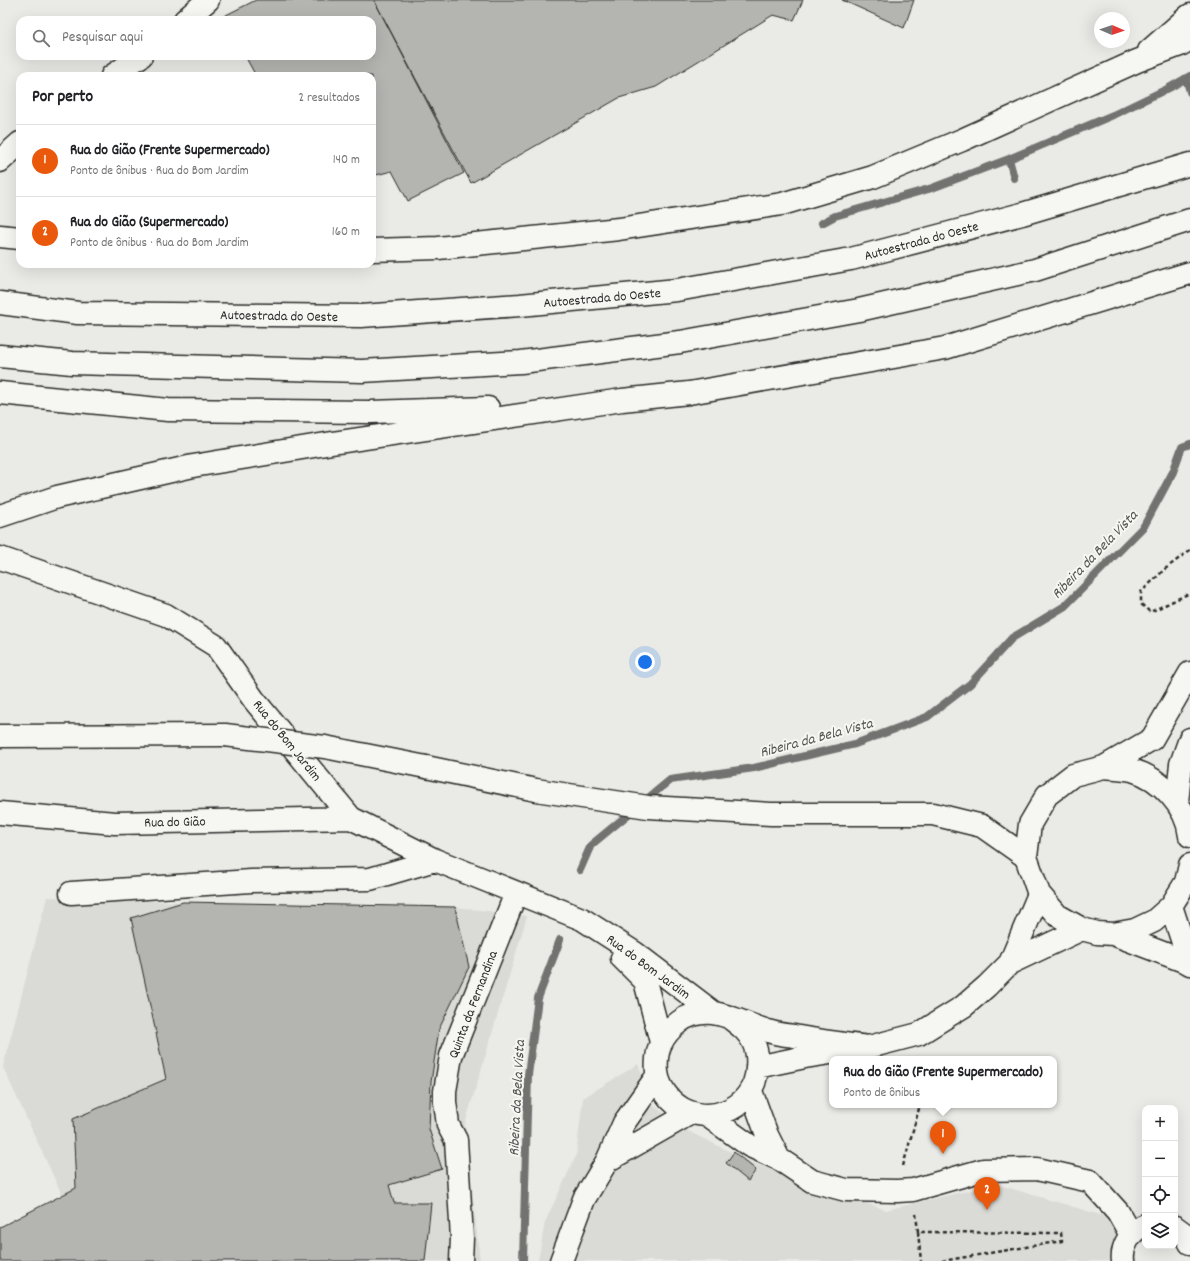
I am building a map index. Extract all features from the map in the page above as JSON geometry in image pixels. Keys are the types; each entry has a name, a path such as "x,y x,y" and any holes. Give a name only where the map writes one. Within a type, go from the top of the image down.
{"main road":[{"path":"190,16 208,0"},
{"path":"1137,61 1190,15"},
{"path":"376,250 438,248 619,230 782,204 874,177 962,140 1137,61 1180,45 1190,39"},
{"path":"118,72 134,60"},
{"path":"0,161 16,147"},
{"name":"Autoestrada do Oeste","path":"0,304 78,312 361,316 520,305 677,290 851,258 1022,214 1190,164"},
{"path":"0,356 72,364 362,371 521,362 680,342 859,310 1035,270 1190,220"},
{"path":"0,236 16,238"},
{"path":"0,393 168,410 371,412 515,407 622,400 689,393 945,348 1190,273"},
{"path":"0,291 78,312"},
{"path":"0,516 57,497 193,466 332,443 622,400"},
{"name":"Rua do Bom Jardim","path":"0,558 166,615 216,646 254,700 351,818 435,860 582,919 635,953 722,1016"},
{"path":"1190,673 1152,739 1104,767 1073,775 1047,795 1030,824 1026,857 1039,894 1057,916 1082,929 1097,933 1113,934 1135,930 1154,921 1171,906 1186,882 1190,865"},
{"path":"0,736 225,735 326,747 536,790 648,807 771,814 933,814 982,826 1026,857"},
{"path":"1177,802 1181,764 1190,739"},
{"path":"1104,767 1132,770 1157,782 1177,802 1189,827 1190,836"},
{"name":"Rua do Gião","path":"0,813 115,823 351,818"},
{"path":"71,894 251,881 370,879 435,860"},
{"name":"Quinta da Fernandina","path":"461,1261 462,1238 456,1140 448,1125 445,1091 451,1056 516,893"},
{"path":"1010,963 1039,894"},
{"path":"1171,906 1189,963"},
{"name":"Rua do Bom Jardim","path":"582,919 645,981 661,1042"},
{"path":"758,1067 806,1057 869,1047 919,1034 964,1006 1010,963 1082,929"},
{"path":"1113,934 1189,963"},
{"path":"869,1047 819,1041 769,1032 722,1016 698,1014 683,1019 670,1029 661,1042 656,1058 657,1076 664,1092 676,1105 700,1114 750,1146 779,1159 812,1181 846,1190 905,1191 983,1170 1037,1169 1090,1181 1118,1212 1138,1230 1124,1246 1122,1256 1123,1261"},
{"path":"607,1161 700,1114 725,1112 740,1104 751,1091 757,1075 758,1067 758,1058 753,1042 743,1028 722,1016"},
{"path":"561,1261 584,1199 607,1161 624,1123 657,1076"},
{"path":"751,1091 767,1135 779,1159"},
{"path":"1178,1229 1186,1235 1190,1243"}],"path":[{"path":"1190,550 1165,569 1141,592 1140,604 1150,612 1190,593"},
{"path":"919,1108 905,1191 918,1232 921,1261"},
{"path":"918,1232 1061,1233 1062,1241 942,1261"}],"shaded area":[{"path":"47,897 183,902 455,907 527,916 465,1124 480,1261 0,1261 0,1227 62,1195 3,1067"},
{"path":"638,1064 654,1106 688,1131 755,1164 886,1210 996,1184 1121,1221 1138,1261 538,1261 545,1222 576,1156 583,1098"}],"building":[{"path":"256,0 374,0 464,173 408,201 392,171 376,175 376,72 254,72 247,60 376,60 376,16 224,16"},
{"path":"374,0 803,0 794,20 773,15 656,87 619,98 471,183"},
{"path":"842,0 914,0 904,28"},
{"path":"183,902 455,907 469,967 439,1029 431,1082 429,1129 442,1169 389,1185 394,1203 431,1203 425,1261 0,1261 0,1227 76,1188 73,1119 166,1079 131,918"},
{"path":"734,1152 756,1170 748,1181 726,1163"}],"waterway":[{"path":"822,223 835,216 932,188 1009,159 1113,115 1169,88 1190,76"},
{"path":"1186,78 1190,92"},
{"path":"1009,159 1014,178"},
{"name":"Ribeira da Bela Vista","path":"580,870 591,845 670,780 754,768 855,744 927,717 970,684 1012,638 1065,606 1144,526 1173,472 1182,447 1190,444"},
{"name":"Ribeira da Bela Vista","path":"523,1261 528,1075 538,998 560,940"}],"place":[{"name":"Rua do Gião (Frente Supermercado)","path":"943,1154"},
{"name":"Rua do Gião (Supermercado)","path":"987,1210"}]}
